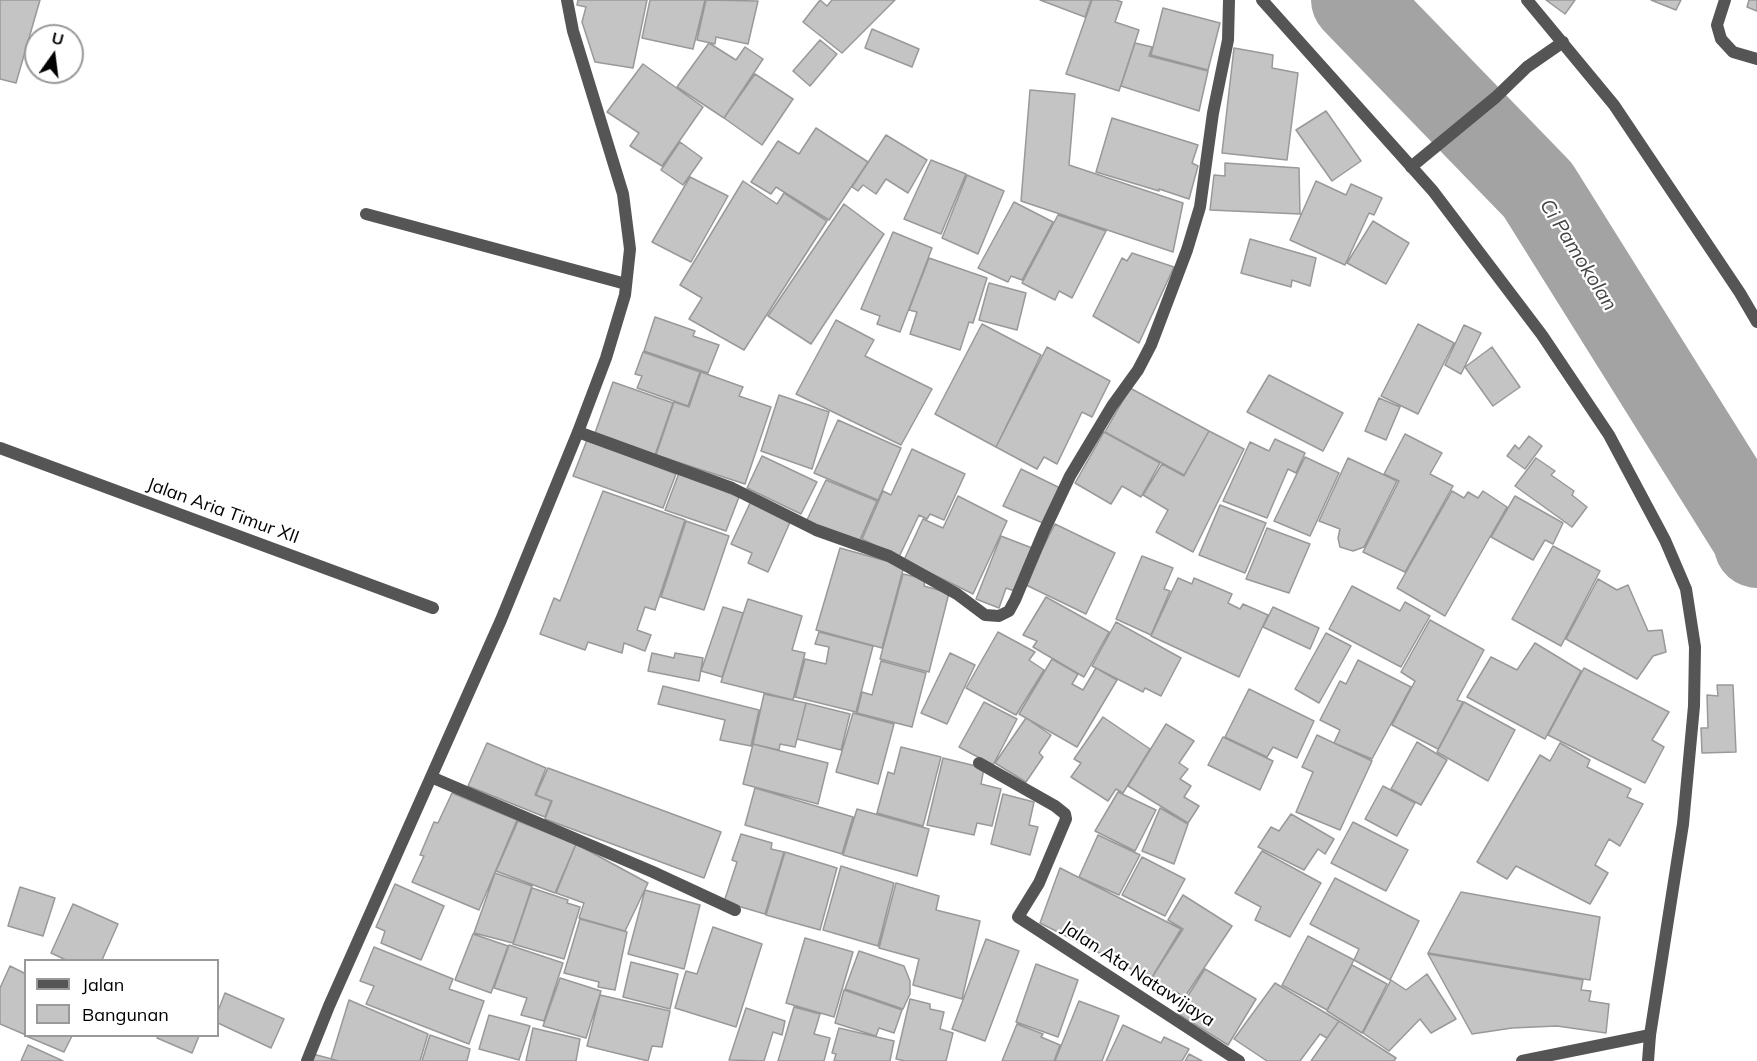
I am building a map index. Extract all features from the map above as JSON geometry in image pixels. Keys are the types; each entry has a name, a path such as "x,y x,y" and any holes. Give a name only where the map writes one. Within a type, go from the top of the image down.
{"street":[{"path":"307,1061 329,1006 501,620 578,432 606,357 625,295 630,249 623,194 573,31 567,0"},
{"path":"578,432 732,488 810,528 889,556 957,594 985,615 999,616 1009,611 1070,476 1112,406 1138,370 1151,345 1187,250 1200,207 1213,113 1228,40 1229,0"},
{"path":"1262,0 1432,191 1542,335 1608,435 1665,540 1686,589 1695,647 1694,706 1683,824 1650,1035 1648,1061"},
{"path":"1527,0 1614,105 1757,322"},
{"path":"1725,0 1717,25 1721,39 1733,52 1757,59"},
{"path":"1411,167 1496,97 1527,67 1563,42"},
{"path":"366,214 626,284"},
{"name":"Jalan Aria Timur XII","path":"0,448 433,608"},
{"name":"Jalan Ata Natawijaya","path":"979,763 1065,814 1066,819 1043,873 1018,917 1239,1061"},
{"path":"431,777 653,872 735,910"},
{"path":"1522,1061 1650,1035"}],"building":[{"path":"0,0 40,0 33,24 24,24 24,55 16,83 0,79"},
{"path":"578,0 647,0 633,68 595,62 582,22 586,7 577,5"},
{"path":"650,0 705,0 693,49 642,38"},
{"path":"706,0 758,1 748,44 716,37 715,44 697,40"},
{"path":"820,0 827,6 832,0 895,0 842,53 803,22"},
{"path":"1040,0 1091,0 1085,17"},
{"path":"1092,0 1122,2 1115,22 1139,30 1119,91 1066,74"},
{"path":"1546,0 1575,0 1565,14"},
{"path":"1651,0 1681,0 1676,10"},
{"path":"1749,0 1757,0 1757,11 1747,7"},
{"path":"1163,8 1220,23 1208,70 1151,55"},
{"path":"872,29 919,49 912,67 865,48"},
{"path":"820,40 837,54 810,86 793,71"},
{"path":"709,43 736,60 745,47 763,59 724,118 677,87"},
{"path":"1135,43 1152,47 1149,56 1208,71 1199,111 1121,86"},
{"path":"1234,48 1273,55 1272,68 1298,73 1287,160 1222,153"},
{"path":"643,64 703,107 662,166 630,146 639,133 607,112"},
{"path":"755,74 793,99 762,145 724,118"},
{"path":"1030,90 1075,94 1069,165 1183,203 1173,252 1021,201"},
{"path":"1326,111 1361,161 1332,181 1296,130"},
{"path":"1112,118 1198,145 1192,163 1198,166 1189,199 1096,172"},
{"path":"816,128 868,162 829,220 776,187 771,194 751,182 778,141 799,154"},
{"path":"886,135 927,160 908,193 886,179 876,194 863,185 858,191 852,187"},
{"path":"680,142 702,158 683,185 661,170"},
{"path":"931,160 966,174 941,234 904,219"},
{"path":"1225,163 1299,168 1300,214 1210,210 1214,175 1225,176"},
{"path":"967,175 1004,191 978,254 942,238"},
{"path":"690,177 728,196 691,262 652,242"},
{"path":"743,181 777,204 784,193 827,221 744,350 689,319 702,298 680,285"},
{"path":"1316,181 1346,195 1351,184 1382,198 1374,215 1369,213 1345,265 1290,240"},
{"path":"1014,202 1053,222 1022,280 1011,276 1008,282 978,268"},
{"path":"844,204 884,234 811,344 768,316"},
{"path":"1058,215 1106,231 1072,298 1059,291 1055,300 1022,283"},
{"path":"1373,221 1409,243 1386,284 1347,263"},
{"path":"893,232 932,248 900,332 877,324 880,316 861,309"},
{"path":"1250,239 1316,258 1310,286 1292,280 1291,287 1241,273"},
{"path":"1132,253 1174,267 1139,343 1093,316 1122,258 1127,261"},
{"path":"929,258 987,278 973,323 969,322 960,350 910,334 917,312 909,310"},
{"path":"989,283 1026,293 1017,330 979,320"},
{"path":"655,317 695,331 693,336 719,345 708,373 644,351"},
{"path":"836,320 874,340 865,356 932,389 901,445 796,394"},
{"path":"982,324 1041,355 996,447 935,414"},
{"path":"1418,324 1454,343 1418,414 1381,396"},
{"path":"1464,325 1481,333 1461,374 1445,365"},
{"path":"1047,347 1110,381 1092,417 1082,412 1057,464 1044,457 1037,469 996,447"},
{"path":"1492,347 1520,387 1493,406 1465,367"},
{"path":"643,352 700,372 688,406 637,388 642,376 635,374"},
{"path":"701,372 743,387 739,396 771,407 745,484 656,455 674,402 689,407"},
{"path":"1269,375 1343,413 1323,451 1247,412"},
{"path":"613,382 673,403 655,455 595,433"},
{"path":"1130,388 1209,431 1184,475 1105,432"},
{"path":"779,395 829,412 812,469 761,451"},
{"path":"1379,398 1400,407 1386,440 1365,431"},
{"path":"838,420 901,448 878,500 814,473"},
{"path":"1209,431 1244,449 1193,552 1156,532 1168,510 1143,495 1162,464 1184,476"},
{"path":"1104,432 1160,463 1141,497 1122,486 1111,504 1075,483"},
{"path":"1405,434 1442,453 1430,474 1453,486 1405,572 1363,552 1399,481 1384,474"},
{"path":"1529,436 1542,446 1525,469 1507,456 1515,445 1519,449"},
{"path":"1275,439 1305,453 1296,473 1288,469 1267,518 1223,501 1250,442 1269,451"},
{"path":"587,440 676,474 663,508 573,476"},
{"path":"912,449 965,474 944,520 930,514 927,519 919,515 899,557 862,539 883,491 891,495"},
{"path":"762,456 817,482 801,514 747,488"},
{"path":"1305,457 1339,473 1310,536 1274,521"},
{"path":"1348,458 1397,481 1364,547 1353,551 1340,547 1338,538 1340,529 1319,521"},
{"path":"1536,458 1555,471 1551,475 1574,491 1572,495 1587,507 1572,527 1515,486"},
{"path":"1021,469 1060,488 1043,523 1003,506"},
{"path":"679,473 739,497 726,531 665,510"},
{"path":"826,480 877,501 859,542 806,522"},
{"path":"603,491 685,520 655,610 645,607 637,630 651,635 645,651 624,643 622,653 588,642 585,650 540,634 554,598 560,601"},
{"path":"1452,491 1464,498 1468,492 1478,498 1483,491 1507,507 1445,616 1397,588"},
{"path":"958,496 1007,521 973,594 904,560 923,519 943,528"},
{"path":"1515,496 1563,523 1553,544 1545,540 1533,560 1491,537"},
{"path":"751,501 791,520 768,572 748,563 752,553 731,544"},
{"path":"1220,505 1266,523 1245,573 1199,555"},
{"path":"686,521 729,536 704,610 661,597"},
{"path":"1055,524 1115,553 1086,614 1024,584"},
{"path":"1267,528 1310,544 1289,593 1246,579"},
{"path":"1001,536 1032,548 1017,592 1006,588 999,608 976,599"},
{"path":"1553,546 1600,571 1561,646 1512,619"},
{"path":"840,548 904,566 882,648 816,630"},
{"path":"1142,556 1173,568 1164,589 1170,591 1151,635 1116,619"},
{"path":"903,574 925,579 924,586 949,593 929,672 880,659"},
{"path":"1178,578 1192,584 1194,578 1232,594 1228,603 1240,609 1243,604 1268,615 1239,677 1151,636"},
{"path":"1598,579 1617,590 1628,585 1648,631 1662,630 1666,652 1653,656 1637,679 1566,639"},
{"path":"1352,586 1400,611 1405,602 1430,616 1401,667 1329,629"},
{"path":"1046,597 1109,632 1084,677 1033,647 1037,641 1023,635"},
{"path":"748,599 802,616 792,650 805,653 793,700 721,682"},
{"path":"723,607 743,613 722,677 701,671"},
{"path":"1273,607 1319,628 1310,649 1263,627"},
{"path":"1430,620 1484,650 1457,700 1463,702 1438,749 1392,725 1415,681 1401,672"},
{"path":"1116,622 1181,658 1161,696 1145,688 1143,692 1092,666"},
{"path":"819,632 873,646 856,712 795,697 805,659 826,664 829,647 815,644"},
{"path":"998,632 1035,652 1029,660 1044,670 1016,715 966,688"},
{"path":"1326,633 1351,646 1319,703 1295,689"},
{"path":"1535,643 1581,671 1545,739 1467,697 1491,657 1517,670"},
{"path":"652,653 674,658 675,653 703,658 699,681 648,671"},
{"path":"950,653 975,665 947,724 921,713"},
{"path":"1052,659 1078,674 1072,684 1083,690 1096,668 1117,680 1077,747 1019,714"},
{"path":"1358,660 1411,687 1372,759 1334,743 1340,730 1320,720 1340,681 1346,684"},
{"path":"881,661 926,673 912,727 857,713 862,692 872,695"},
{"path":"1584,668 1669,712 1652,740 1664,747 1645,783 1548,735"},
{"path":"1717,685 1733,685 1736,752 1702,753 1701,728 1708,728 1707,695 1718,696"},
{"path":"663,686 759,710 751,746 720,740 725,720 658,704"},
{"path":"1249,689 1314,721 1297,758 1273,747 1267,757 1225,737"},
{"path":"764,694 806,703 795,747 780,744 779,750 753,744"},
{"path":"984,702 1017,719 993,765 959,747"},
{"path":"1464,702 1515,730 1488,781 1437,752"},
{"path":"806,703 850,714 841,750 797,739"},
{"path":"853,713 894,724 878,784 836,772"},
{"path":"1103,717 1150,749 1123,793 1116,789 1108,801 1071,777 1081,763 1074,759"},
{"path":"1026,718 1051,735 1039,753 1043,757 1026,782 995,763"},
{"path":"1166,724 1194,741 1179,763 1188,769 1180,779 1191,786 1184,797 1199,806 1188,823 1128,786"},
{"path":"1317,735 1372,761 1340,830 1296,812 1313,772 1302,767"},
{"path":"1223,737 1273,761 1260,790 1208,765"},
{"path":"1417,742 1447,760 1421,805 1391,789"},
{"path":"487,743 546,768 535,795 551,801 545,817 468,786"},
{"path":"1560,743 1590,760 1587,767 1631,789 1627,797 1643,804 1620,846 1609,839 1595,865 1608,873 1590,904 1516,866 1507,879 1477,862 1540,755 1550,761"},
{"path":"753,744 828,763 818,804 743,784"},
{"path":"901,747 941,757 923,826 877,813 888,772 894,774"},
{"path":"943,758 984,768 981,784 1001,789 992,826 977,823 974,835 927,825"},
{"path":"548,768 721,832 704,878 545,819 552,801 536,795"},
{"path":"1383,786 1415,803 1397,836 1365,819"},
{"path":"755,788 853,817 842,854 745,825"},
{"path":"1118,792 1156,810 1135,851 1095,831"},
{"path":"452,793 517,820 479,910 412,882 424,856 420,855 434,822 438,823"},
{"path":"1003,794 1034,802 1029,825 1038,827 1030,855 991,844"},
{"path":"1160,808 1188,824 1174,864 1142,851"},
{"path":"857,809 929,829 917,876 843,855"},
{"path":"1291,814 1334,839 1325,854 1318,849 1304,870 1258,847 1271,827 1279,831"},
{"path":"518,821 576,844 555,893 496,871"},
{"path":"1353,822 1408,850 1386,891 1331,863"},
{"path":"741,834 772,843 771,849 784,852 765,914 724,902 737,862 732,860"},
{"path":"1098,835 1140,855 1119,895 1079,877"},
{"path":"576,844 648,883 625,931 579,918 584,903 556,893"},
{"path":"1262,851 1321,883 1290,937 1255,920 1261,907 1235,893"},
{"path":"785,852 837,868 820,930 766,915"},
{"path":"1142,857 1185,879 1165,916 1122,895"},
{"path":"841,866 894,883 878,946 823,930"},
{"path":"1060,868 1181,929 1151,979 1040,923"},
{"path":"495,873 532,886 513,943 474,933"},
{"path":"1335,878 1419,921 1390,980 1354,960 1359,949 1310,924"},
{"path":"896,883 939,896 936,910 980,921 962,999 913,985 919,959 879,948"},
{"path":"395,884 444,906 421,960 381,943 385,931 376,927"},
{"path":"20,887 55,898 43,936 8,926"},
{"path":"532,888 568,900 567,903 580,907 564,959 513,944"},
{"path":"645,890 700,905 684,969 628,954"},
{"path":"1461,892 1600,917 1590,980 1428,953"},
{"path":"1183,895 1232,926 1184,998 1177,992 1172,1001 1151,987 1154,982 1151,979 1183,929 1168,920"},
{"path":"73,904 118,924 102,959 64,959 51,953"},
{"path":"580,919 627,932 615,990 598,987 599,982 564,973"},
{"path":"713,927 762,944 736,1027 675,1008 686,971 697,974"},
{"path":"473,934 508,946 491,993 455,980"},
{"path":"1308,936 1354,960 1327,1010 1282,985"},
{"path":"805,938 853,952 834,1017 786,1003"},
{"path":"986,939 1019,951 985,1041 952,1029"},
{"path":"509,945 563,963 544,1021 521,1015 527,998 494,988"},
{"path":"374,947 453,979 449,989 484,1001 469,1044 366,1004 374,986 360,981"},
{"path":"859,951 904,966 910,981 910,994 903,1009 845,989"},
{"path":"1428,954 1583,980 1581,990 1591,991 1589,1001 1609,1004 1606,1033 1557,1026 1512,1028 1472,1034"},
{"path":"631,962 678,974 670,1009 623,997"},
{"path":"1036,964 1078,980 1058,1037 1016,1022"},
{"path":"1352,965 1387,984 1362,1033 1327,1011"},
{"path":"10,966 24,973 24,1034 0,1024 0,988"},
{"path":"1205,969 1256,999 1228,1045 1177,1013"},
{"path":"1427,974 1456,1019 1431,1033 1420,1019 1389,1051 1363,1033 1391,980 1406,990"},
{"path":"560,978 601,991 586,1038 543,1026"},
{"path":"1275,983 1339,1021 1327,1038 1320,1034 1300,1061 1267,1061 1234,1039"},
{"path":"844,990 902,1010 894,1033 879,1028 876,1036 835,1023"},
{"path":"225,993 284,1019 271,1048 219,1023 219,1008"},
{"path":"600,995 670,1011 662,1047 652,1046 648,1061 587,1046"},
{"path":"910,999 930,1004 930,1009 944,1012 940,1029 953,1033 946,1061 896,1059"},
{"path":"349,1000 428,1034 420,1061 339,1061 331,1059"},
{"path":"1079,1001 1119,1016 1102,1061 1055,1061"},
{"path":"794,1007 820,1014 814,1034 830,1038 824,1061 778,1061"},
{"path":"746,1008 785,1021 782,1035 773,1032 764,1061 729,1060"},
{"path":"489,1015 530,1026 519,1060 479,1049"},
{"path":"1339,1021 1396,1058 1394,1061 1311,1061"},
{"path":"1017,1024 1043,1034 1041,1037 1060,1045 1054,1061 1002,1061"},
{"path":"1123,1025 1161,1043 1164,1037 1189,1049 1182,1061 1106,1061"},
{"path":"533,1028 580,1039 576,1061 526,1061"},
{"path":"839,1028 894,1041 890,1061 834,1061 836,1054 832,1053"},
{"path":"430,1035 470,1049 467,1061 422,1061"},
{"path":"28,1037 72,1037 64,1052"},
{"path":"158,1037 199,1037 192,1053"},
{"path":"28,1045 63,1061 21,1061"},
{"path":"313,1054 339,1061 312,1061"},
{"path":"1189,1054 1202,1061 1185,1061"}],"waterway":[{"name":"Ci Pamokolan","path":"1354,0 1538,190 1755,537 1757,545"}]}
